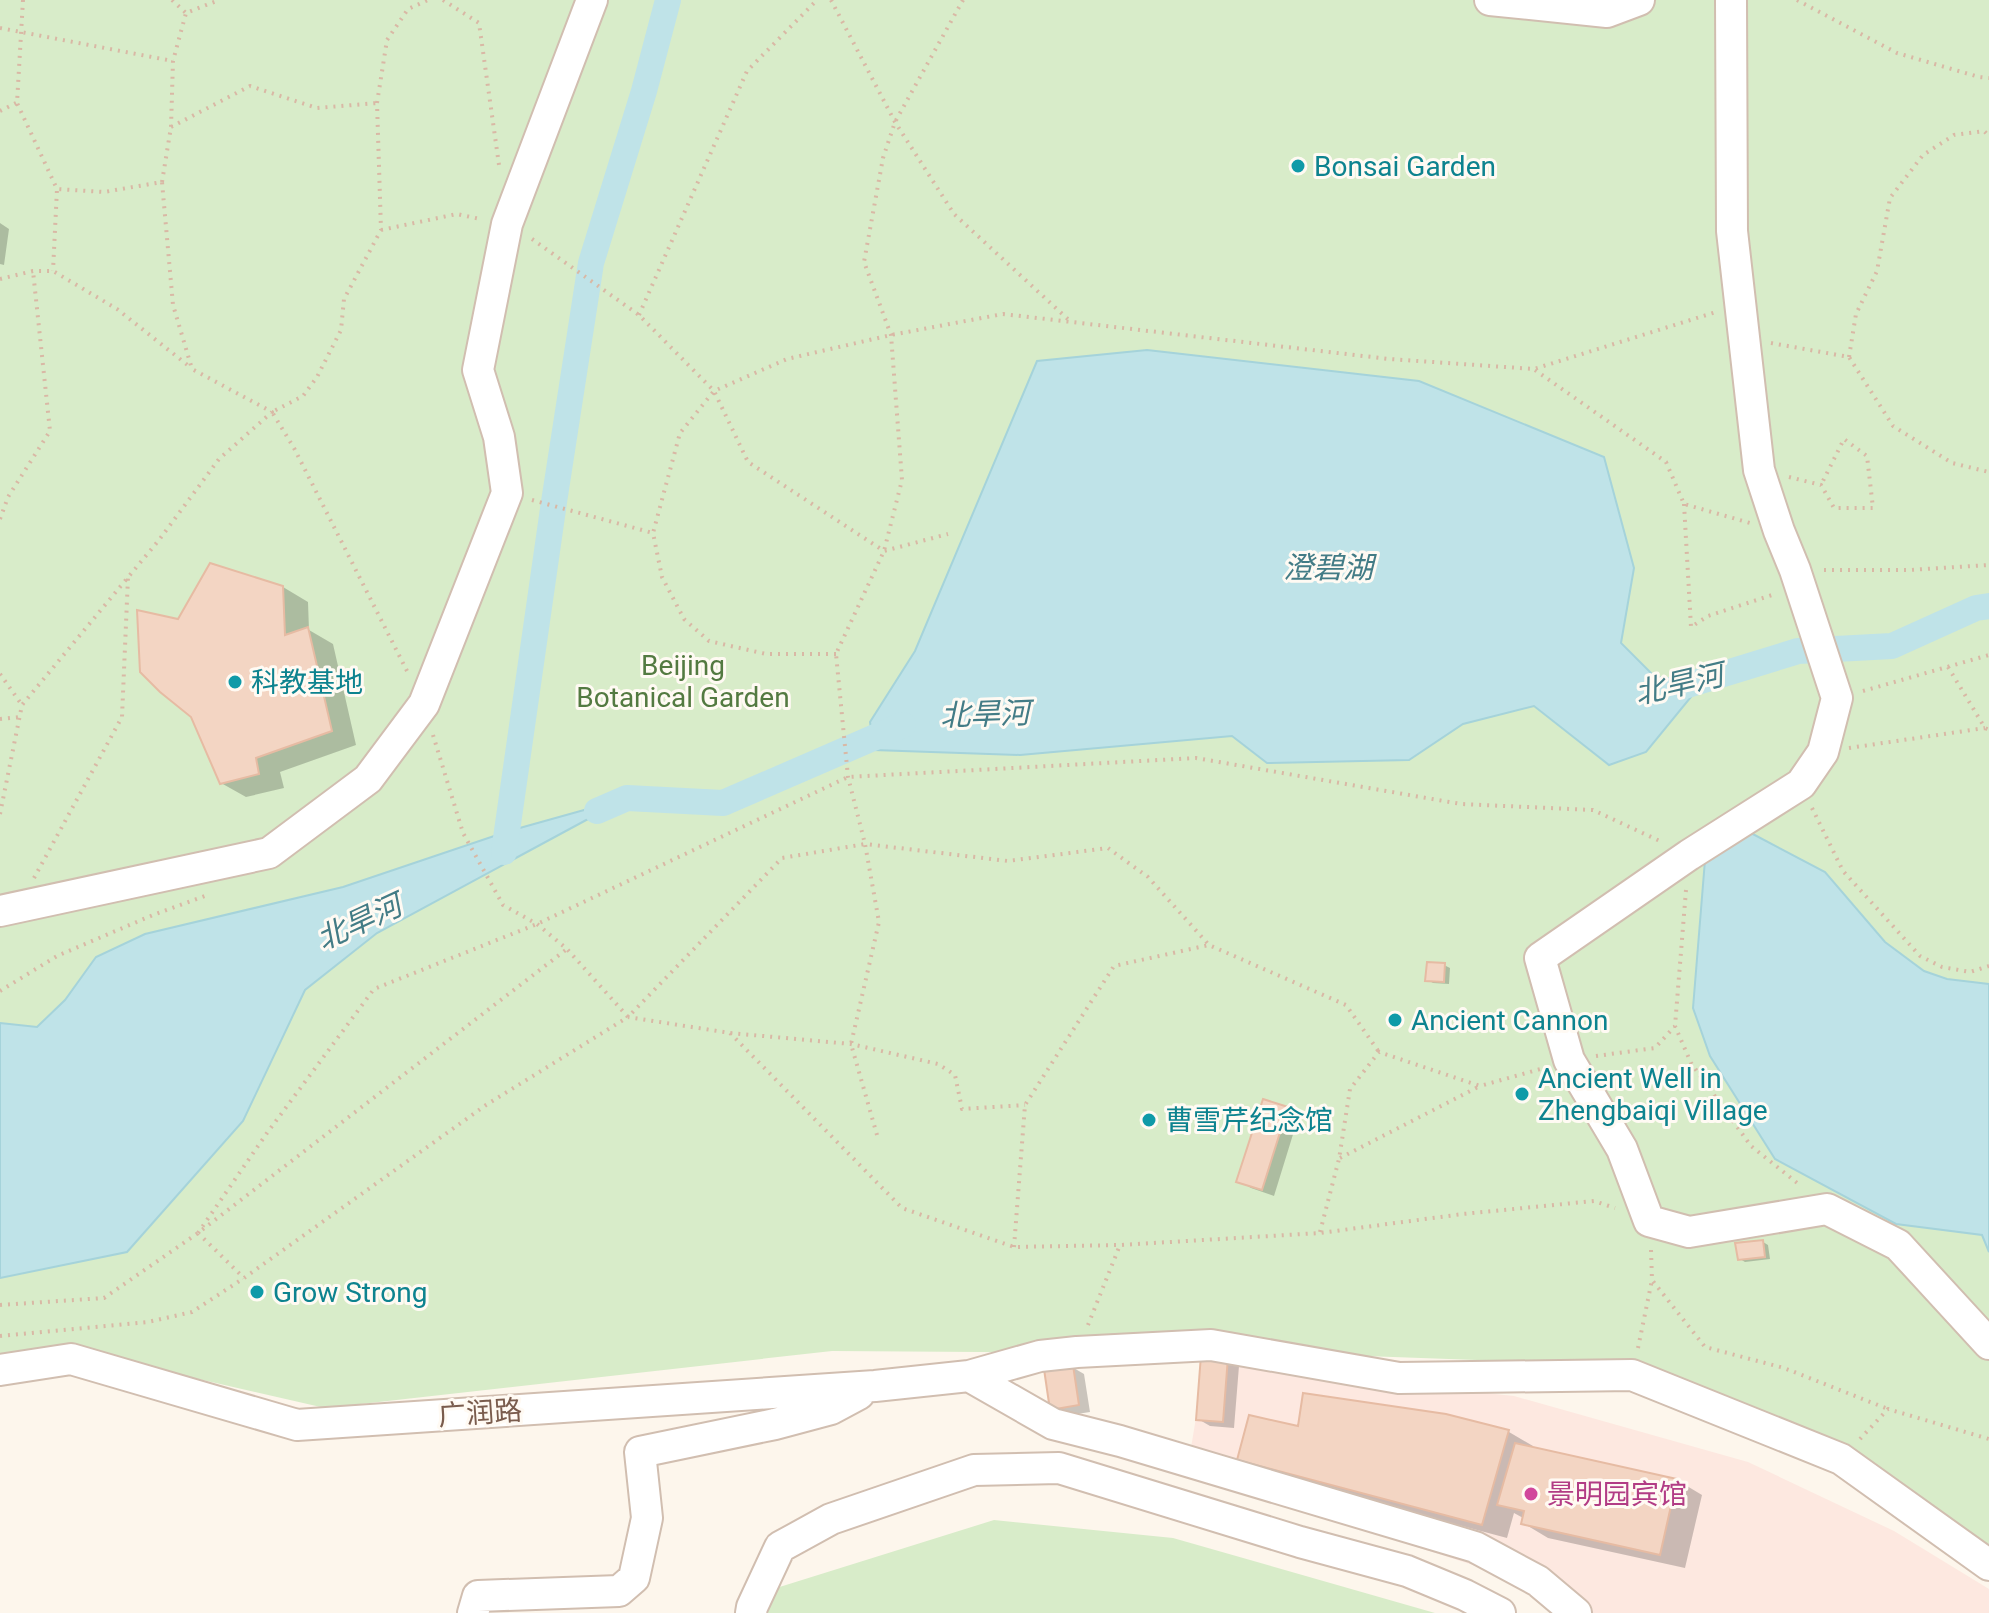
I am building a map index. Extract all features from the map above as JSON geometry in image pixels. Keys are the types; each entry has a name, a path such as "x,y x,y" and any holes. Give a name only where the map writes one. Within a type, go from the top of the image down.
{"street":[{"path":"9,910 269,853 368,779 424,704 507,493 499,437 478,370 507,224 592,0"},
{"path":"1490,0 1607,12 1639,0"},
{"path":"1731,0 1732,231 1759,470 1837,698 1823,752 1801,784 1689,855 1540,958 1569,1060 1622,1149 1649,1221 1689,1232 1827,1209 1898,1245 1989,1344"},
{"name":"广润路","path":"0,1370 71,1359 297,1425 875,1386 969,1376 1040,1356 1211,1345 1399,1378 1632,1375"},
{"path":"1632,1375 1841,1459 1989,1565"},
{"path":"969,1376 1053,1424 1079,1450 1097,1481"},
{"path":"473,1613 478,1596 619,1591 634,1578 647,1518 640,1452 831,1409 875,1386"},
{"path":"1053,1424 1120,1441 1475,1547 1538,1581 1576,1613"},
{"path":"751,1613 780,1547 831,1519 974,1470 1059,1468 1300,1542 1407,1571 1500,1613"}],"path":[{"path":"23,0 17,103 57,189 53,271"},
{"path":"172,0 186,13"},
{"path":"186,13 219,0"},
{"path":"0,814 22,705 159,540 219,459 272,412 303,396 317,377 341,330 344,299 381,230 377,103 387,40 408,9 428,0"},
{"path":"443,0 479,23 501,177"},
{"path":"637,313 747,71 817,0"},
{"path":"831,0 895,122 954,214 1073,323"},
{"path":"877,1135 851,1044 879,922 865,844 848,777 836,654 884,551 902,480 891,335 864,262 883,158 895,122 963,0"},
{"path":"1797,0 1897,53 1989,78"},
{"path":"186,13 173,61 171,127 162,182 173,305 192,369"},
{"path":"0,28 173,61"},
{"path":"171,127 250,86 317,108 377,103"},
{"path":"0,111 17,103"},
{"path":"1989,136 1984,131 1954,135 1923,155 1890,198 1877,271 1856,314 1849,357 1893,426 1952,463 1989,472"},
{"path":"57,189 104,192 162,182"},
{"path":"381,230 457,214 507,224 523,232 637,313 714,391 748,462 884,551 948,534"},
{"path":"0,519 8,497 50,431 33,271"},
{"path":"0,279 33,271 53,271 117,309 192,369 272,412 294,448 424,704 463,833 503,905 537,924 567,949 628,1017 730,1033 851,1044 938,1064 955,1075 962,1109 1025,1105"},
{"path":"836,654 766,654 709,641 684,619 662,577 653,533 680,433 714,391 787,359 1003,314 1389,359 1534,369 1741,304"},
{"path":"1744,338 1849,357"},
{"path":"1534,369 1666,462 1684,504 1691,627 1708,616 1798,578 1989,565"},
{"path":"1759,470 1821,485 1834,508 1873,508 1867,456 1844,439 1821,485"},
{"path":"507,493 653,533"},
{"path":"1684,504 1779,531"},
{"path":"9,910 122,717 128,575"},
{"path":"1837,698 1989,655"},
{"path":"1823,752 1987,729 1948,667"},
{"path":"0,674 22,705"},
{"path":"0,719 20,717"},
{"path":"198,1233 267,1133 374,989 537,924 848,777 1196,758 1461,804 1593,810 1689,855 1675,1026 1691,1063 1751,1146 1827,1209"},
{"path":"1801,784 1843,871 1920,956 1942,967 1970,972 1989,966"},
{"path":"0,1336 148,1322 192,1312 486,1105 628,1017 782,858 865,844 1008,861 1108,848 1148,877 1209,945 1346,1005 1379,1052 1480,1086"},
{"path":"0,991 57,956 211,894"},
{"path":"1014,1247 1025,1105 1114,966 1209,945"},
{"path":"0,1305 104,1298 198,1233 567,949"},
{"path":"1339,1159 1480,1086 1569,1060 1655,1048 1675,1026"},
{"path":"730,1033 902,1208 1014,1247 1120,1245 1320,1233 1594,1201 1649,1221 1652,1280 1632,1375"},
{"path":"1320,1233 1339,1159 1350,1089 1379,1052"},
{"path":"198,1233 244,1278"},
{"path":"1077,1352 1120,1245"},
{"path":"1652,1280 1705,1347 1784,1368 1888,1409 1989,1439"},
{"path":"1841,1459 1888,1409"}],"shaded area":[{"name":"景明园宾馆","path":"1205,1363 1514,1396 1748,1462 1894,1531 1989,1589 1989,1613 1558,1613 1507,1576 1305,1511 1186,1478"}],"green space":[{"name":"Beijing Botanical Garden","path":"0,0 1989,0 1989,1547 1640,1366 1309,1354 832,1351 325,1408 81,1352 0,1359"},
{"path":"994,1520 1173,1538 1435,1613 767,1613 770,1590"}],"water":[{"name":"澄碧湖","path":"1147,350 1419,381 1604,457 1634,568 1621,643 1655,677 1704,681 1646,752 1609,765 1534,706 1463,724 1409,760 1267,763 1232,736 1020,755 874,750 870,722 915,651 1037,361"},
{"path":"627,798 377,933 305,990 243,1121 127,1252 0,1278 0,1023 37,1027 65,1000 96,957 145,934 343,887 509,831"},
{"path":"1749,832 1825,872 1885,942 1924,971 1947,979 1989,984 1989,1252 1982,1235 1896,1224 1775,1159 1710,1056 1693,1008 1705,860"}],"building":[{"name":"科教基地","path":"210,563 283,586 285,635 308,627 332,731 256,758 259,774 220,784 191,717 140,672 137,610 178,619"},
{"path":"1427,962 1445,963 1444,982 1425,981"},
{"path":"1263,1099 1288,1107 1262,1190 1236,1182"},
{"path":"1763,1240 1765,1257 1738,1260 1735,1243"},
{"path":"1201,1355 1228,1357 1223,1422 1196,1420"},
{"path":"1073,1365 1079,1405 1050,1410 1044,1369"},
{"path":"1303,1393 1446,1414 1509,1430 1482,1525 1237,1460 1249,1415 1298,1426"},
{"path":"1515,1443 1677,1479 1660,1555 1521,1524 1524,1511 1497,1505"}],"waterway":[{"path":"504,852 591,263 644,91 668,0"},
{"name":"北旱河","path":"1671,690 1798,651 1892,646 1976,608 1989,606"},
{"name":"北旱河","path":"597,811 627,798 723,803 903,725"}],"place":[{"name":"Bonsai Garden","path":"1298,166"},
{"name":"科教基地","path":"235,682"},
{"name":"Ancient Cannon","path":"1395,1020"},
{"name":"Ancient Well in Zhengbaiqi Village","path":"1522,1094"},
{"name":"曹雪芹纪念馆","path":"1149,1120"},
{"name":"Grow Strong","path":"257,1292"},
{"name":"景明园宾馆","path":"1531,1494"}]}
